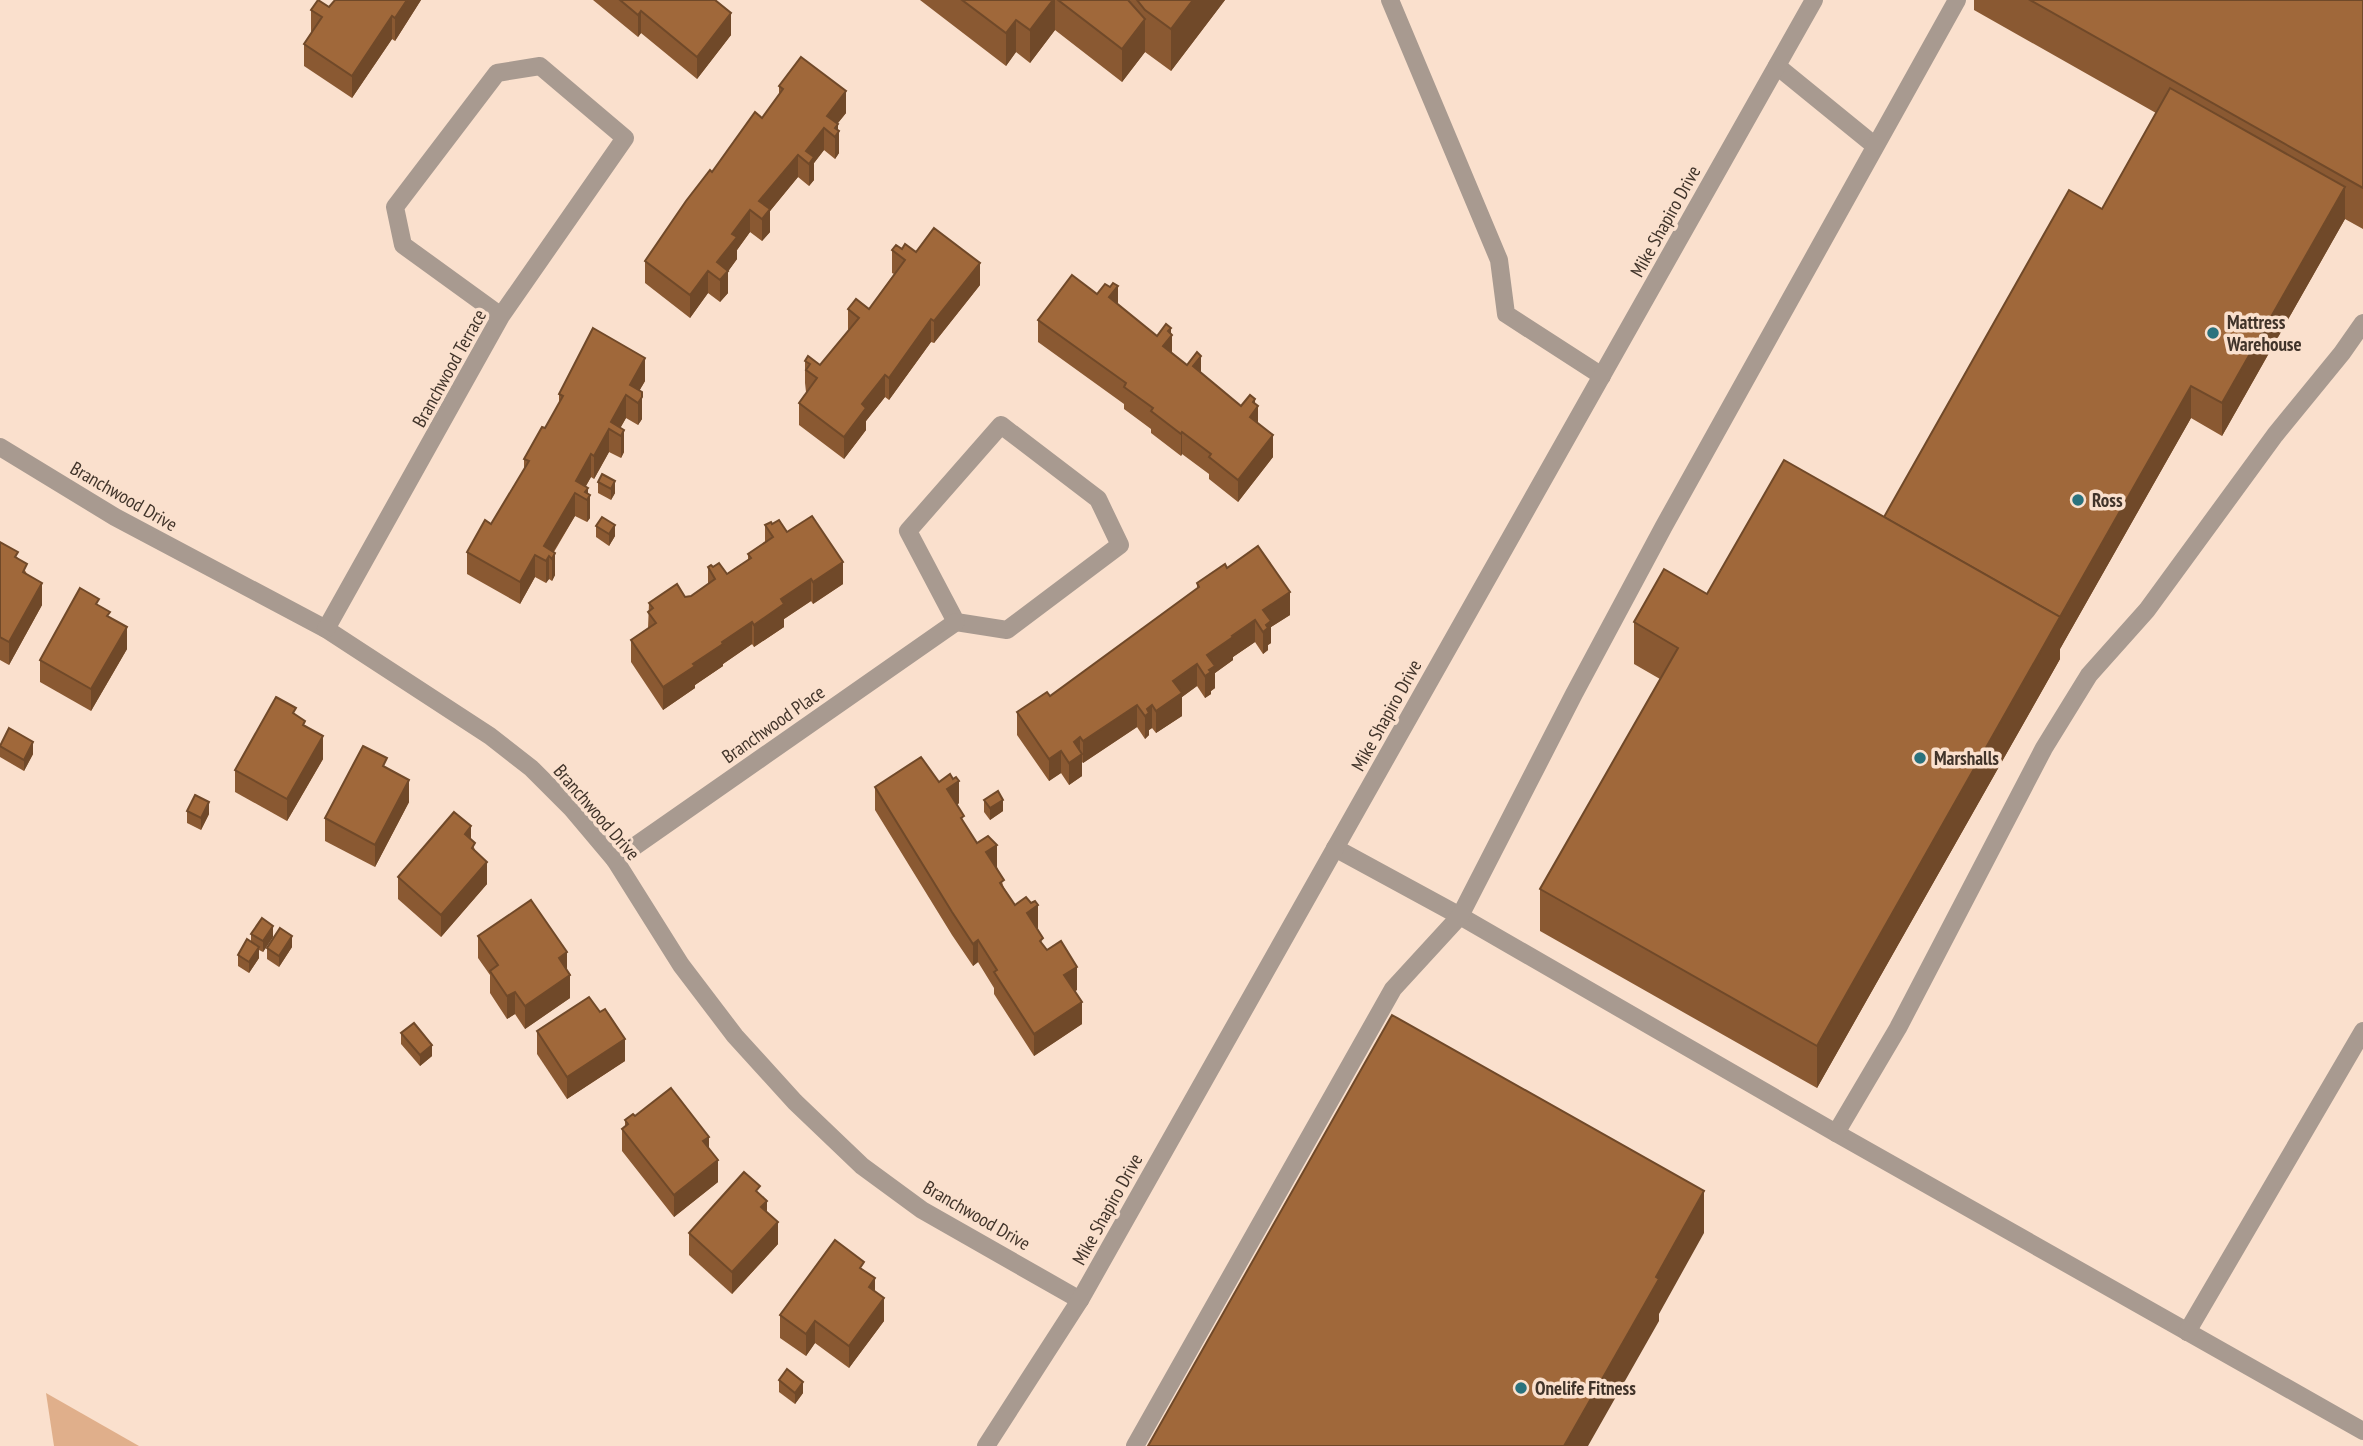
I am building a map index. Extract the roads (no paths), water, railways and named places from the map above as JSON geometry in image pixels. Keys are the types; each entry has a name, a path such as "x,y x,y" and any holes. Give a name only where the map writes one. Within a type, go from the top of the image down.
{"street":[{"path":"1390,0 1499,260 1506,314 1602,376"},
{"name":"Mike Shapiro Drive","path":"986,1446 1080,1300 1814,0"},
{"path":"1135,1446 1393,989 1460,916 1658,538 1956,0"},
{"name":"Branchwood Terrace","path":"326,629 501,316 625,138 540,66 497,73 395,207 403,245 501,316"},
{"path":"1777,66 1874,145"},
{"path":"1836,1133 1898,1028 2044,748 2089,675 2147,610 2274,435 2342,353 2363,323"},
{"path":"1001,425 1098,499 1120,545 1007,629 956,622 908,531 1001,425"},
{"name":"Branchwood Drive","path":"0,447 115,517 326,629 490,736 531,768 572,809 615,860 681,965 735,1036 796,1102 862,1166 922,1210 1080,1300"},
{"name":"Branchwood Place","path":"615,860 956,622"},
{"path":"1335,848 1460,916 1836,1133 2363,1431"},
{"path":"2187,1332 2363,1031"}],"place":[{"name":"Mattress Warehouse","path":"2213,333"},
{"name":"Ross","path":"2078,500"},
{"name":"Marshalls","path":"1920,758"},
{"name":"Onelife Fitness","path":"1521,1388"}]}
